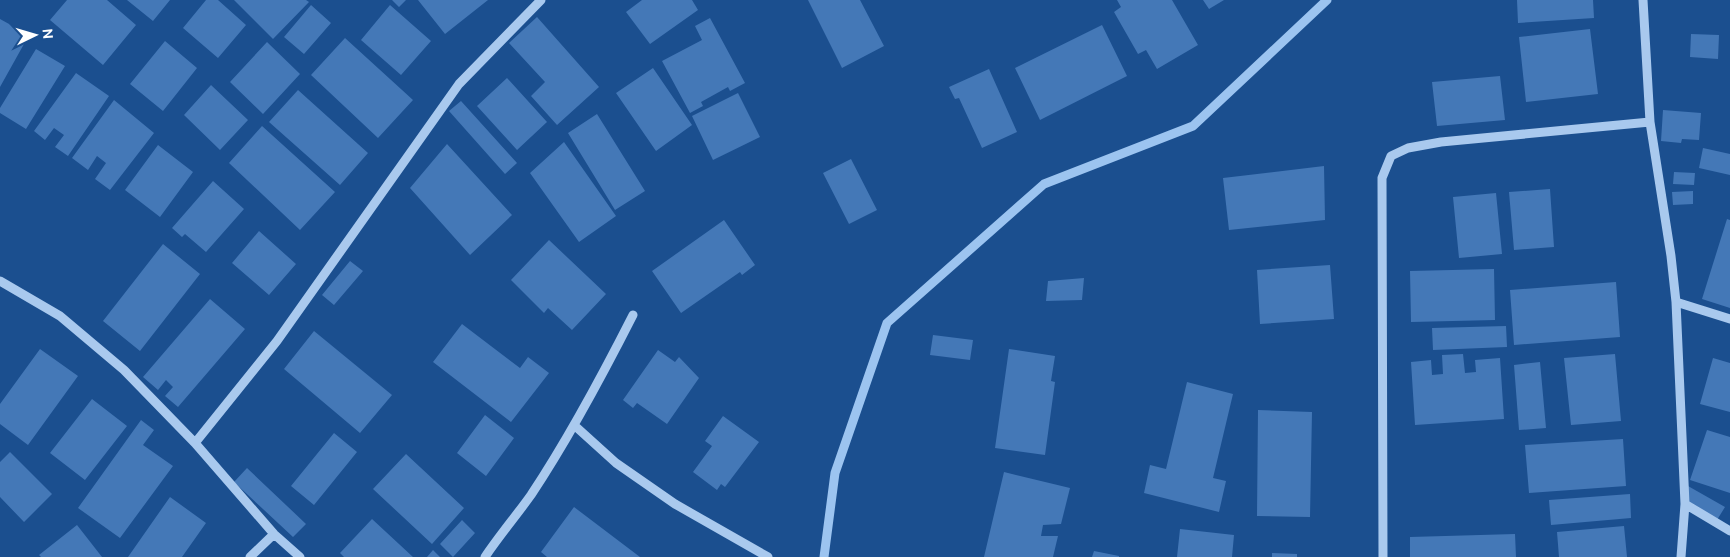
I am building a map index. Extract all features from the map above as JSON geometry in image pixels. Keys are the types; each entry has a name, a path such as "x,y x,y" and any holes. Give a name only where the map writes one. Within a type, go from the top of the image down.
{"street":[{"path":"194,443 278,342 459,84 541,0"},
{"path":"1643,0 1650,122 1671,256 1676,302 1685,504 1682,557"},
{"path":"1383,557 1382,178 1391,156 1408,148 1441,142 1650,122"},
{"path":"0,282 60,316 124,370 194,443 274,534 300,557"},
{"path":"1676,302 1730,318"},
{"path":"485,557 530,496 574,425 633,315"},
{"path":"574,425 616,463 675,504 768,557"},
{"path":"1685,504 1730,532"},
{"path":"250,557 274,534"}],"building":[{"path":"67,0 107,0 136,25 103,65 50,20"},
{"path":"127,0 170,0 153,21"},
{"path":"206,0 218,0 246,25 218,58 183,28"},
{"path":"234,0 306,0 309,2 273,39"},
{"path":"392,0 406,0 399,7"},
{"path":"418,0 488,0 445,34"},
{"path":"642,0 692,0 698,10 650,44 626,12"},
{"path":"808,0 860,0 884,46 842,68"},
{"path":"1117,0 1172,0 1198,45 1157,69 1146,50 1138,54 1114,12 1121,7"},
{"path":"1203,0 1224,0 1209,9"},
{"path":"1517,0 1593,0 1594,18 1518,23"},
{"path":"311,5 331,23 304,54 284,37"},
{"path":"390,5 431,41 401,75 361,40"},
{"path":"537,17 599,87 557,125 531,96 545,82 509,43"},
{"path":"710,18 745,83 730,91 728,87 701,102 703,106 690,113 662,61 702,40 695,26"},
{"path":"0,19 29,35 0,87"},
{"path":"1102,25 1127,76 1040,120 1015,68"},
{"path":"1590,29 1598,94 1526,102 1519,37"},
{"path":"1691,34 1719,35 1718,59 1690,57"},
{"path":"345,38 413,100 378,138 311,75"},
{"path":"165,41 197,68 163,111 130,84"},
{"path":"267,42 300,74 263,114 230,82"},
{"path":"36,49 65,66 26,129 0,113 0,108"},
{"path":"653,68 692,125 656,151 616,93"},
{"path":"989,69 1017,132 982,148 959,98 955,99 949,87"},
{"path":"76,73 109,96 68,156 55,147 64,135 54,128 45,140 34,131"},
{"path":"1500,76 1505,120 1437,126 1432,82"},
{"path":"507,78 547,122 517,150 477,106"},
{"path":"211,85 248,120 220,150 184,115"},
{"path":"298,90 368,153 340,185 269,122"},
{"path":"738,93 760,137 713,160 692,116"},
{"path":"114,100 154,133 110,190 95,179 106,163 97,156 88,170 72,158"},
{"path":"461,101 517,163 505,174 449,111"},
{"path":"1663,110 1701,113 1699,140 1682,139 1681,143 1661,141"},
{"path":"597,114 645,191 615,210 568,133"},
{"path":"262,126 335,192 300,230 229,163"},
{"path":"564,142 616,216 579,242 530,173"},
{"path":"447,144 512,215 470,255 410,188"},
{"path":"158,145 193,172 160,217 125,190"},
{"path":"1703,148 1730,154 1730,175 1699,168"},
{"path":"851,159 877,210 849,224 823,173"},
{"path":"1324,166 1325,220 1229,230 1223,178"},
{"path":"1674,172 1695,173 1694,185 1673,184"},
{"path":"213,181 244,209 206,252 185,234 182,237 172,228"},
{"path":"1550,189 1554,247 1514,250 1509,192"},
{"path":"1693,191 1693,204 1673,205 1672,192"},
{"path":"1496,193 1502,254 1459,258 1453,197"},
{"path":"1727,219 1730,220 1730,308 1702,299"},
{"path":"724,220 755,265 742,275 740,272 681,313 652,271"},
{"path":"259,231 296,264 269,295 232,263"},
{"path":"549,240 606,294 572,330 548,308 544,313 511,280"},
{"path":"163,244 200,274 140,351 103,321"},
{"path":"350,261 363,271 334,305 322,295"},
{"path":"1330,265 1334,319 1260,324 1257,270"},
{"path":"1494,269 1495,320 1411,322 1410,271"},
{"path":"1084,278 1082,300 1046,301 1048,281"},
{"path":"1616,282 1620,337 1514,345 1510,290"},
{"path":"210,299 245,329 178,407 165,396 173,387 166,380 158,390 143,377"},
{"path":"462,324 520,368 528,357 549,373 511,422 433,362"},
{"path":"1506,326 1507,347 1433,350 1432,328"},
{"path":"314,331 392,395 360,433 284,369"},
{"path":"933,335 973,340 970,360 930,355"},
{"path":"40,349 78,376 28,445 0,424 0,404"},
{"path":"1009,349 1055,356 1051,381 1055,382 1045,455 995,448"},
{"path":"658,350 675,362 679,357 699,378 667,424 637,403 633,408 623,400"},
{"path":"1463,354 1465,373 1476,372 1475,360 1500,358 1504,419 1415,425 1411,362 1431,360 1432,375 1443,374 1442,355"},
{"path":"1615,354 1621,421 1571,425 1564,358"},
{"path":"1713,358 1730,363 1730,412 1700,404"},
{"path":"1540,362 1546,428 1519,430 1514,365"},
{"path":"1187,382 1233,394 1213,478 1226,481 1219,512 1144,493 1150,465 1166,469"},
{"path":"92,399 127,426 85,480 50,453"},
{"path":"1258,410 1312,412 1310,517 1257,516"},
{"path":"485,415 514,438 486,476 457,453"},
{"path":"723,416 759,442 725,487 721,484 717,490 693,472 712,446 705,441"},
{"path":"141,420 154,430 143,445 173,466 120,538 78,508"},
{"path":"1707,430 1730,437 1730,493 1690,480"},
{"path":"334,433 357,452 314,505 291,486"},
{"path":"1623,439 1626,486 1529,493 1525,445"},
{"path":"10,452 52,494 24,522 0,497 0,462"},
{"path":"406,454 464,508 432,544 373,489"},
{"path":"247,468 306,524 293,537 234,482"},
{"path":"1004,472 1070,488 1061,524 1043,525 1041,536 1058,536 1053,557 984,557"},
{"path":"1688,486 1725,507 1717,520 1687,503"},
{"path":"1630,494 1631,518 1551,525 1549,500"},
{"path":"170,497 206,523 182,557 128,557"},
{"path":"574,507 640,557 547,557 541,552"},
{"path":"372,519 413,557 344,557 340,553"},
{"path":"462,520 475,533 453,557 440,544"},
{"path":"77,525 102,557 41,557 39,555"},
{"path":"1624,526 1627,557 1559,557 1557,532"},
{"path":"1180,529 1234,535 1232,557 1177,557"},
{"path":"1515,534 1516,557 1410,557 1410,537"},
{"path":"433,550 440,557 427,557"},
{"path":"1094,551 1119,556 1119,557 1092,557"},
{"path":"1272,553 1297,554 1297,557 1272,557"}],"waterway":[{"path":"824,557 835,473 887,323 1044,184 1193,126 1327,0"}]}
